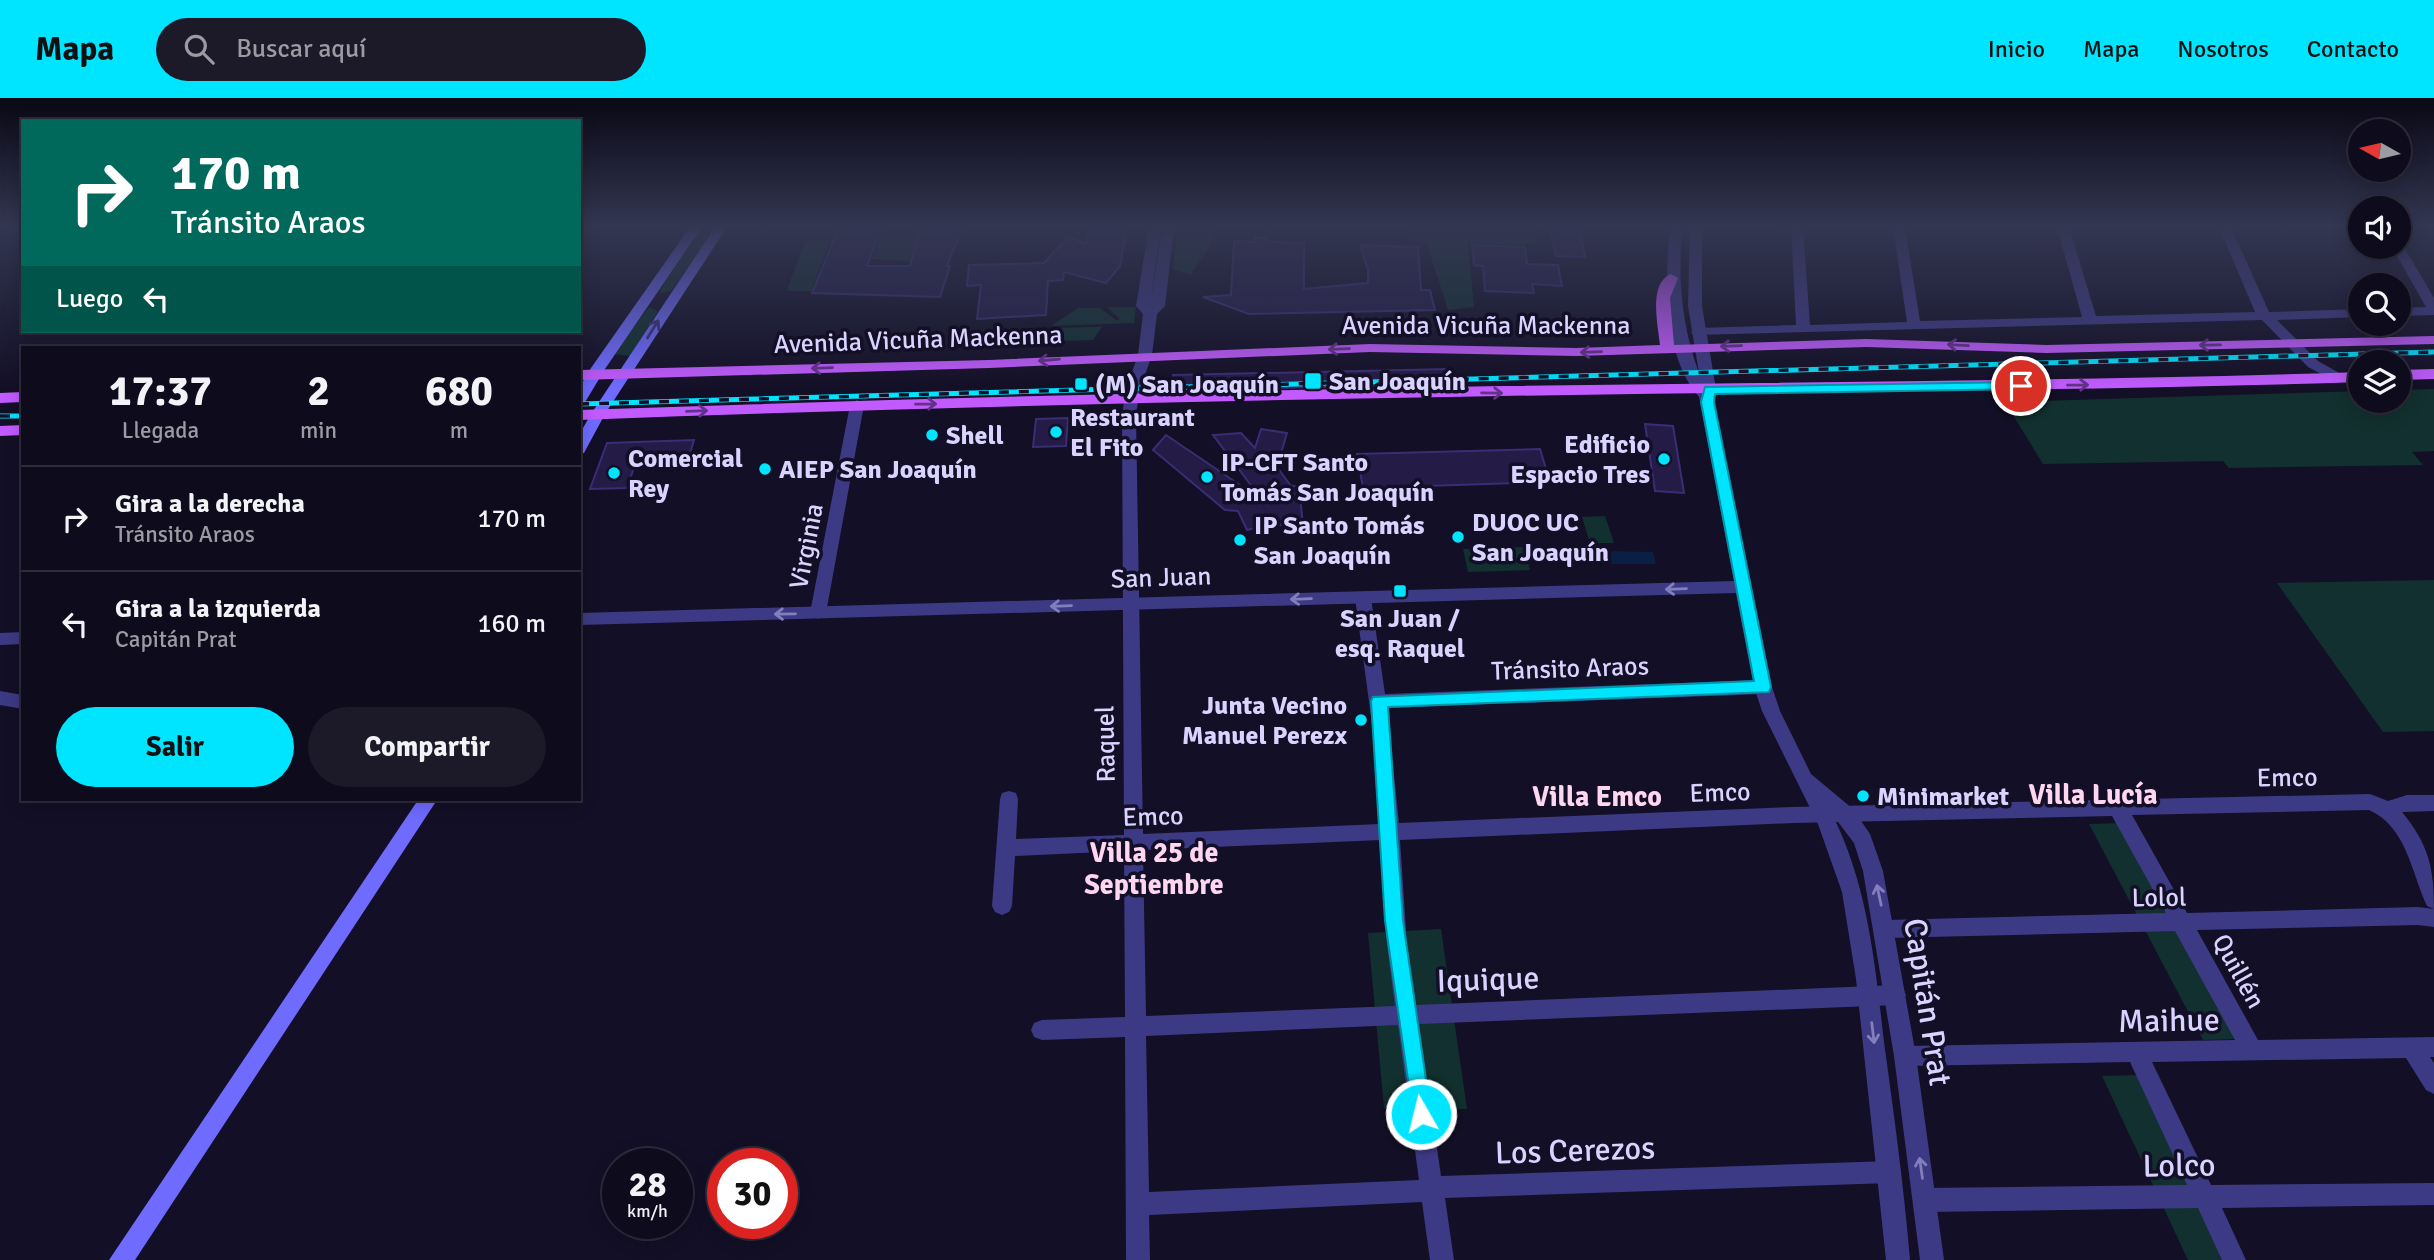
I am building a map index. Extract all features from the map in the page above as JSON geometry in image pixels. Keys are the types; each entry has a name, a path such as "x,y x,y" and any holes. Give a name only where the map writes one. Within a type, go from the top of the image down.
{"main road":[{"path":"586,379 657,281"},
{"path":"581,445 598,414 685,281"},
{"path":"1667,349 1662,299 1670,281"},
{"name":"Avenida Vicuña Mackenna","path":"586,379 625,373 979,364 1145,355 1396,348 1544,352 1889,343 2046,349 2434,340"},
{"path":"2411,375 2434,374"},
{"path":"581,415 857,405 2117,385 2348,378"},
{"path":"0,398 21,397"},
{"path":"0,431 21,430"},
{"path":"121,1260 427,801"}],"street":[{"path":"1147,281 1143,306 1150,313 1158,306 1161,281"},
{"path":"1671,281 1671,300 1683,348 1705,392"},
{"path":"1696,281 1705,392"},
{"path":"1800,281 1803,328"},
{"path":"1907,281 1914,325"},
{"path":"2079,281 2090,320"},
{"path":"2247,281 2265,316 2313,363 2338,379"},
{"path":"2411,311 2434,310 2418,281"},
{"name":"Raquel","path":"1138,1260 1129,604 1130,401 1145,355 1150,313"},
{"path":"1698,332 2348,313"},
{"name":"Capitán Prat","path":"1705,392 1763,687 1777,727 1806,779 1840,851 1852,893 1868,996 1898,1260"},
{"name":"Virginia","path":"818,613 857,405"},
{"name":"San Juan","path":"581,619 1744,587"},
{"path":"1363,598 1379,701 1394,921 1442,1260"},
{"path":"0,639 21,638"},
{"name":"Tránsito Araos","path":"1379,701 1763,687"},
{"path":"0,698 21,702"},
{"name":"Capitán Prat","path":"1806,779 1824,791 1846,815 1868,854 1886,929 1932,1260"},
{"path":"1002,906 1009,799"},
{"name":"Emco","path":"1006,848 1823,815 2360,802 2388,809 2407,803 2434,803"},
{"name":"Quillén","path":"2118,807 2253,1051"},
{"path":"2388,809 2400,820 2434,900"},
{"name":"Lolol","path":"1886,929 2418,916 2434,918"},
{"name":"Iquique","path":"1042,1030 1896,995"},
{"path":"2423,1047 2434,1083"},
{"name":"Maihue","path":"1905,1056 2423,1047"},
{"path":"2137,1052 2234,1260"},
{"name":"Los Cerezos","path":"1138,1204 1396,1194 1454,1185 1890,1172"},
{"name":"Lolco","path":"1925,1200 2434,1194"}],"green space":[{"path":"666,281 678,281 671,291 661,293"},
{"path":"790,281 815,281 811,291 787,289"},
{"path":"1439,281 1472,281 1474,307 1448,310"},
{"path":"649,307 658,311 630,356 613,354"},
{"path":"1107,307 1136,307 1134,323 1051,326 1078,308 1100,308 1116,320 1120,319"},
{"path":"1124,326 1102,327 1093,340 964,344 959,331"},
{"path":"2434,389 2434,451 2412,452 2423,465 2229,468 2223,461 2043,464 2005,402 2348,391 2348,413 2411,413 2411,390"},
{"path":"1605,516 1614,543 1590,543 1582,517"},
{"path":"1524,547 1530,570 1468,572 1463,549"},
{"path":"2434,580 2434,731 2383,732 2277,583"},
{"path":"2122,823 2239,1039 2203,1040 2089,824"},
{"path":"1441,929 1467,1109 1384,1108 1368,933"},
{"path":"2140,1075 2225,1260 2188,1260 2102,1076"}],"water":[{"path":"1608,551 1653,552 1656,564 1611,564"}],"building":[{"path":"817,281 945,281 940,297 812,293"},
{"path":"967,281 1048,281 1046,315 977,319 981,285 967,286"},
{"path":"1232,281 1304,281 1304,289 1368,281 1420,281 1421,290 1430,290 1435,310 1249,314 1203,297 1231,295"},
{"path":"1484,281 1561,281 1562,286 1532,284 1534,293 1485,291"},
{"name":"San Joaquín","path":"1449,369 1452,384 1173,390 1173,375"},
{"name":"Restaurant El Fito","path":"1068,418 1066,446 1033,447 1036,419"},
{"name":"Edificio Espacio Tres","path":"1645,424 1673,426 1684,493 1655,491"},
{"name":"IP-CFT Santo Tomás San Joaquín","path":"1261,429 1287,433 1277,467 1291,486 1299,486 1303,525 1266,525 1247,530 1238,511 1225,510 1153,450 1166,435 1262,500 1213,435 1241,433 1255,448"},
{"name":"Comercial Rey","path":"694,440 689,457 637,459 627,488 590,489 607,443"},
{"name":"DUOC UC San Joaquín","path":"1540,449 1550,482 1363,488 1357,454"}],"railway":[{"path":"581,404 2434,352"},
{"path":"0,416 21,416"}],"place":[{"name":"San Joaquín","path":"1313,381"},
{"name":"(M) San Joaquín","path":"1081,384"},
{"name":"Restaurant El Fito","path":"1056,432"},
{"name":"Shell","path":"932,435"},
{"name":"Edificio Espacio Tres","path":"1664,459"},
{"name":"AIEP San Joaquín","path":"765,469"},
{"name":"Comercial Rey","path":"614,473"},
{"name":"IP-CFT Santo Tomás San Joaquín","path":"1207,477"},
{"name":"DUOC UC San Joaquín","path":"1458,537"},
{"name":"IP Santo Tomás San Joaquín","path":"1240,540"},
{"name":"San Juan / esq. Raquel","path":"1400,591"},
{"name":"Junta Vecino Manuel Perezx","path":"1361,720"},
{"name":"Minimarket","path":"1863,796"}],"district":[{"name":"Villa Lucía","path":"2093,794"},
{"name":"Villa Emco","path":"1597,796"},
{"name":"Villa 25 de Septiembre","path":"1154,868"}],"route":[{"path":"1421,1114 1394,921 1379,701 1763,687 1707,402 1709,390 2021,386"}]}
